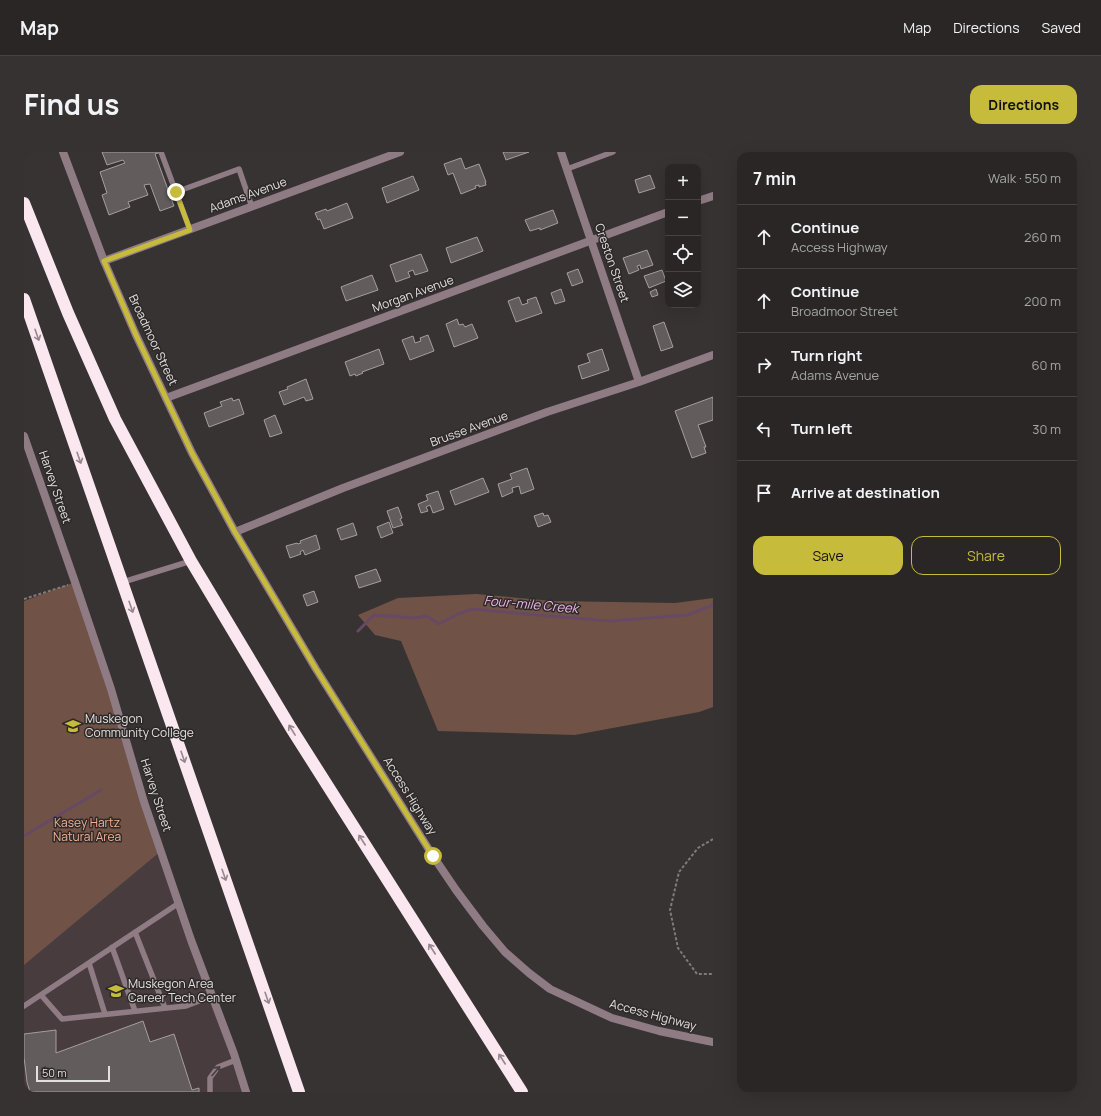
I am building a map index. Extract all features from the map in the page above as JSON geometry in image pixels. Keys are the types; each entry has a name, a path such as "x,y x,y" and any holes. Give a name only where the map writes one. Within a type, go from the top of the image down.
{"highway":[{"path":"24,203 68,313 115,419 191,561 291,728 521,1089"},
{"path":"24,299 299,1092"}],"street":[{"name":"Broadmoor Street","path":"63,152 104,261 136,335 192,453 235,532"},
{"name":"Adams Avenue","path":"104,261 400,152"},
{"name":"Creston Street","path":"561,152 639,382"},
{"path":"701,200 713,196"},
{"name":"Morgan Avenue","path":"166,398 665,213"},
{"name":"Brusse Avenue","path":"235,532 343,488 547,412 639,382 713,355"},
{"name":"Harvey Street","path":"24,436 111,689 144,802 246,1092"},
{"name":"Access Highway","path":"235,532 316,669 433,856 483,926 505,952 529,974 550,989 612,1018 658,1031 713,1042"}],"lane":[{"path":"161,152 190,230"},
{"path":"567,169 613,152"},
{"path":"176,192 238,169 252,207"},
{"path":"123,582 191,561"},
{"path":"24,1006 179,903"},
{"path":"135,932 164,1008"},
{"path":"112,947 135,1011"},
{"path":"88,963 105,1014"},
{"path":"41,995 62,1019 186,1006 212,996"},
{"path":"210,1092 210,1078 218,1066 236,1060"}],"path":[{"path":"24,599 75,582"},
{"path":"713,839 698,848 679,872 670,910 678,948 697,974 713,974"}],"shaded area":[{"path":"24,601 161,851 242,1092 24,1092"}],"green space":[{"name":"Kasey Hartz Natural Area","path":"75,582 161,851 24,965 24,601"},
{"path":"476,594 553,601 675,603 713,598 713,707 699,712 575,735 438,731 401,641 375,635 358,615 398,598"}],"building":[{"path":"102,152 161,152 155,154 174,206 160,211 150,184 144,185 148,195 128,202 130,207 109,215 102,195 107,193 100,172 125,163 123,160 107,165"},
{"path":"503,152 529,152 506,160"},
{"path":"461,158 465,169 479,164 486,185 479,187 479,185 475,186 476,188 461,194 453,173 448,175 444,164"},
{"path":"650,175 655,188 639,193 635,180"},
{"path":"413,176 419,190 387,203 382,188"},
{"path":"347,203 353,218 324,229 320,219 318,220 315,213 326,209 327,211"},
{"path":"553,210 558,223 540,230 540,228 530,231 525,220"},
{"path":"477,237 483,251 451,263 446,248"},
{"path":"647,250 653,265 641,269 640,265 637,266 639,270 629,274 623,258"},
{"path":"421,254 428,271 415,275 413,270 408,272 410,277 396,282 390,265"},
{"path":"578,269 583,282 572,286 567,273"},
{"path":"662,270 665,281 649,288 644,276"},
{"path":"372,275 378,290 346,301 341,287"},
{"path":"561,289 565,301 555,304 551,293"},
{"path":"656,289 658,295 652,297 650,292"},
{"path":"519,297 522,305 528,303 527,300 536,297 542,313 516,322 508,301"},
{"path":"457,319 459,325 463,324 465,327 472,324 478,338 454,347 446,324"},
{"path":"664,322 673,347 661,351 653,326"},
{"path":"428,335 434,351 410,360 402,340 413,336 415,343 421,341 420,338"},
{"path":"379,349 384,364 362,372 363,373 356,376 355,374 350,376 345,362"},
{"path":"602,349 609,370 582,379 578,366 590,362 587,354"},
{"path":"306,379 313,399 306,401 304,397 284,405 279,392 288,389 287,387"},
{"path":"713,397 713,420 698,425 706,447 704,447 706,453 692,458 675,411"},
{"path":"232,398 233,401 239,399 244,414 209,427 204,413 222,406 220,402"},
{"path":"275,415 282,433 270,437 264,420"},
{"path":"527,468 534,489 521,494 519,486 512,488 513,492 502,497 498,484 512,479 510,474"},
{"path":"483,478 489,492 455,505 450,491"},
{"path":"438,491 444,509 433,513 430,505 426,507 428,511 421,513 418,504 428,500 426,495"},
{"path":"398,507 402,518 400,519 403,525 393,528 387,511"},
{"path":"543,513 544,516 548,515 551,522 538,527 534,516"},
{"path":"389,522 393,533 381,538 377,527"},
{"path":"353,523 357,535 341,540 337,529"},
{"path":"316,535 320,549 305,555 303,550 300,552 301,554 290,558 286,546 301,543 300,541"},
{"path":"376,569 381,581 359,588 355,576"},
{"path":"314,591 318,602 307,606 303,595"},
{"name":"Muskegon Area Career Tech Center","path":"143,1021 150,1042 174,1034 192,1090 199,1088 199,1092 30,1092 27,1082 24,1057 24,1034 56,1030 56,1053"}],"waterway":[{"name":"Four-mile Creek","path":"358,631 374,615 414,618 427,616 439,624 458,614 472,609 610,621 688,615 713,605"},
{"name":"Four-mile Creek","path":"24,836 101,790"}],"place":[{"name":"Muskegon Community College","path":"73,726"},
{"name":"Muskegon Area Career Tech Center","path":"116,991"}],"route":[{"path":"176,192 190,230 104,261 136,335 192,453 235,532 316,669 433,856"}]}
